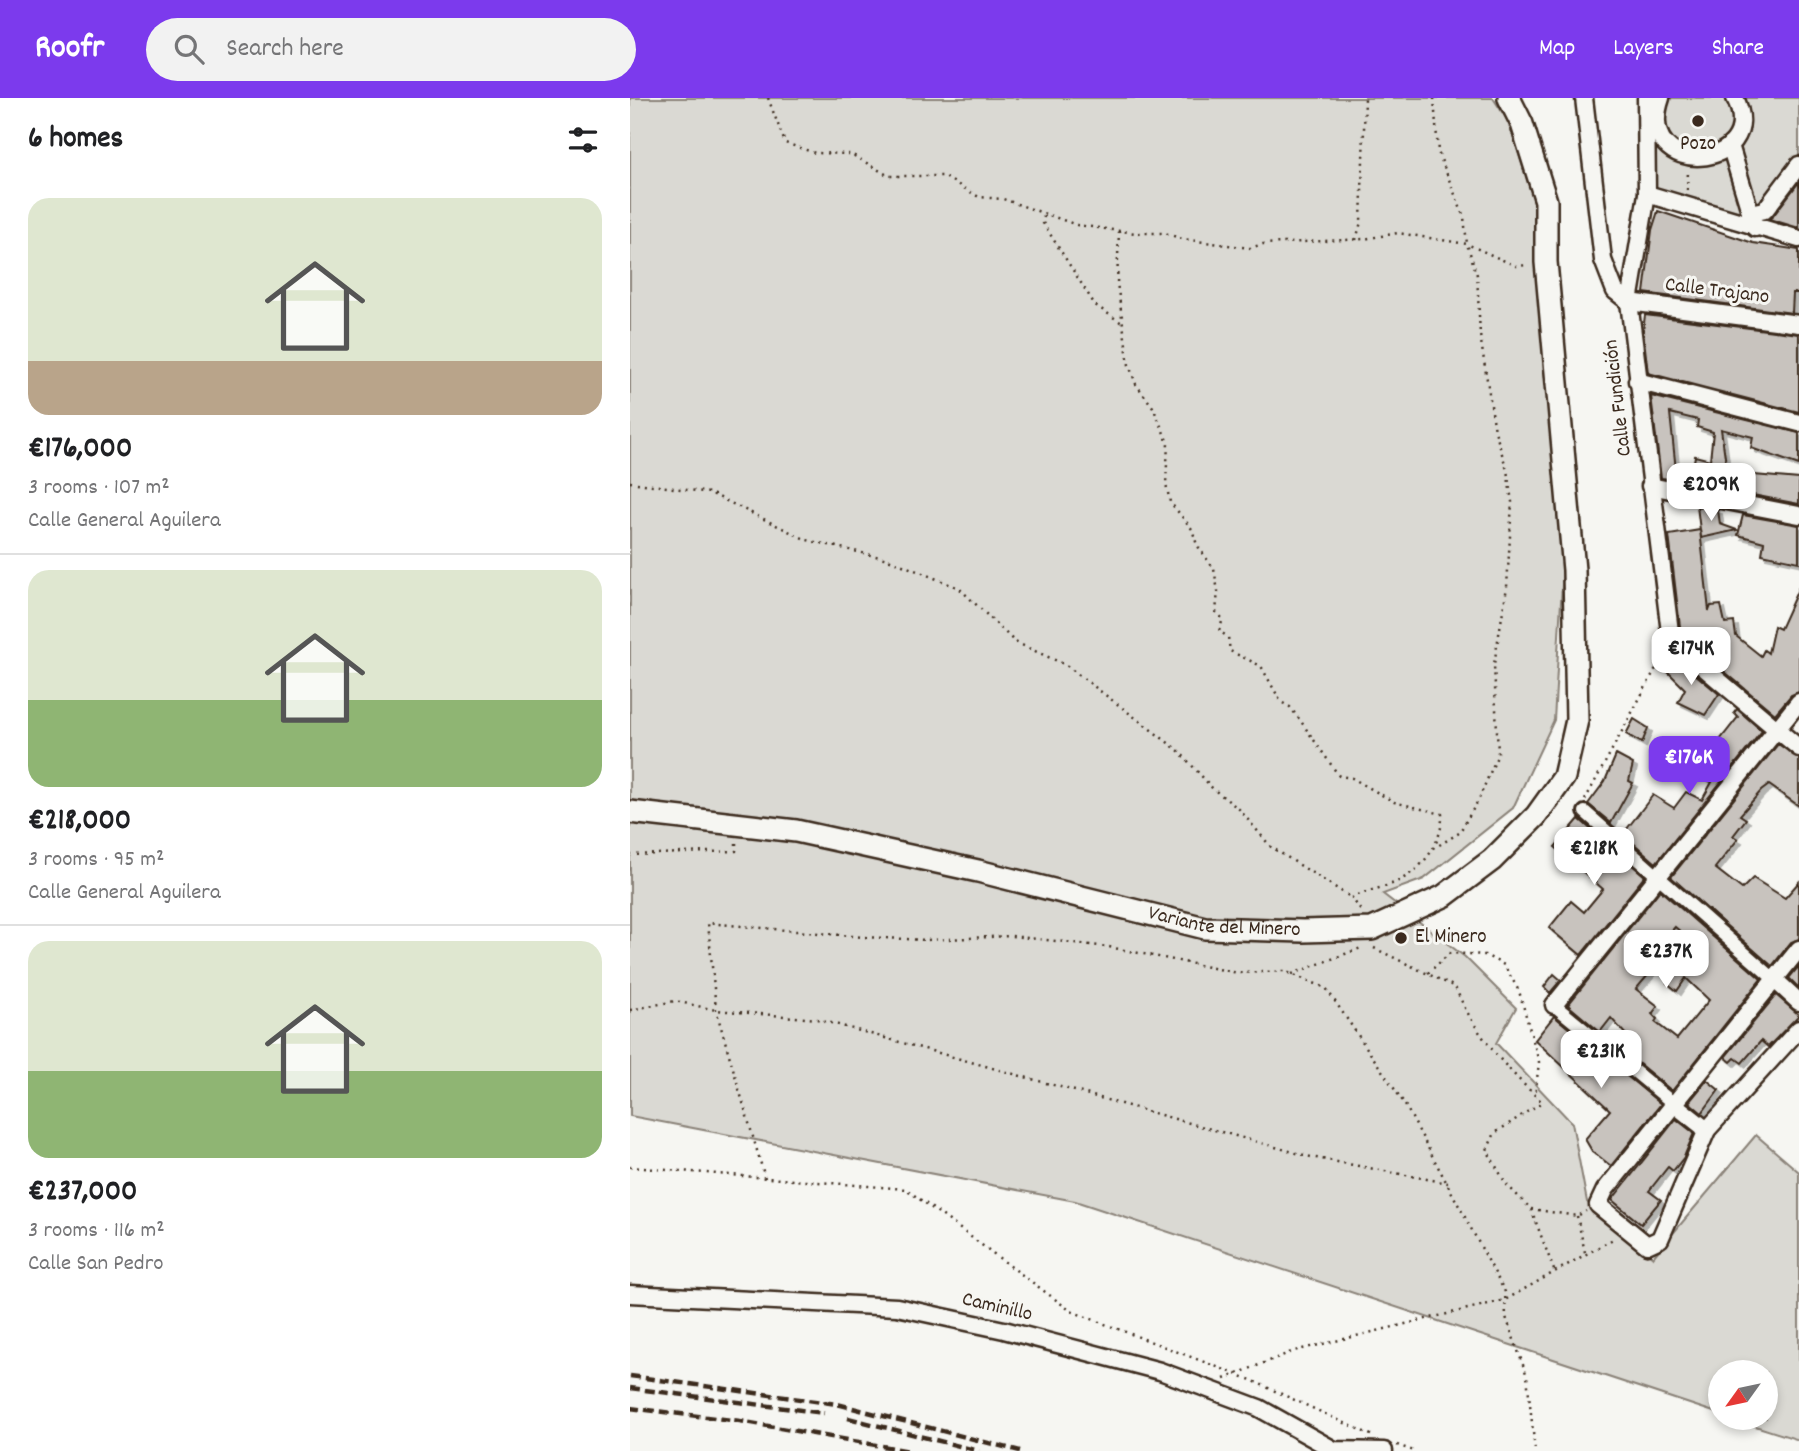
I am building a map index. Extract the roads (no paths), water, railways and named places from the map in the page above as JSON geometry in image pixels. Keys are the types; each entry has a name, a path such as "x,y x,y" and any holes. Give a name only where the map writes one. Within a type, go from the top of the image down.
{"street":[{"name":"Variante del Minero","path":"630,812 796,831 978,871 1205,928 1303,931 1372,929 1444,896 1492,860 1536,816 1564,776 1577,720 1574,570 1546,262 1546,201 1522,124 1509,98"},
{"path":"1522,124 1528,98"},
{"path":"1652,135 1689,158 1704,159 1719,154 1730,145 1740,119 1735,98"},
{"path":"1583,101 1603,260 1615,290 1629,302"},
{"name":"Calle Fundición","path":"1653,101 1647,194 1629,302 1671,640 1777,729"},
{"path":"1730,145 1753,220"},
{"path":"1753,220 1765,210 1799,164"},
{"path":"1647,194 1685,206 1753,220 1799,239"},
{"name":"Calle Trajano","path":"1629,302 1799,324"},
{"path":"1637,381 1799,423"},
{"path":"1650,486 1799,516"},
{"path":"1707,1130 1554,1005 1799,702"},
{"path":"1777,729 1799,748"},
{"path":"1585,812 1799,1002"},
{"path":"1799,949 1602,1197 1624,1226 1647,1245 1660,1239 1707,1130 1799,1029"},
{"name":"Caminillo","path":"630,1294 897,1307 1043,1340 1160,1371 1259,1408 1335,1451 1384,1443"}],"railway":[{"path":"630,1376 837,1404 1020,1451"},
{"path":"630,1388 824,1413"},
{"path":"630,1408 740,1421 910,1451"},
{"path":"848,1418 979,1451"}],"place":[{"name":"Pozo","path":"1698,121"},
{"name":"El Minero","path":"1401,938"}]}
